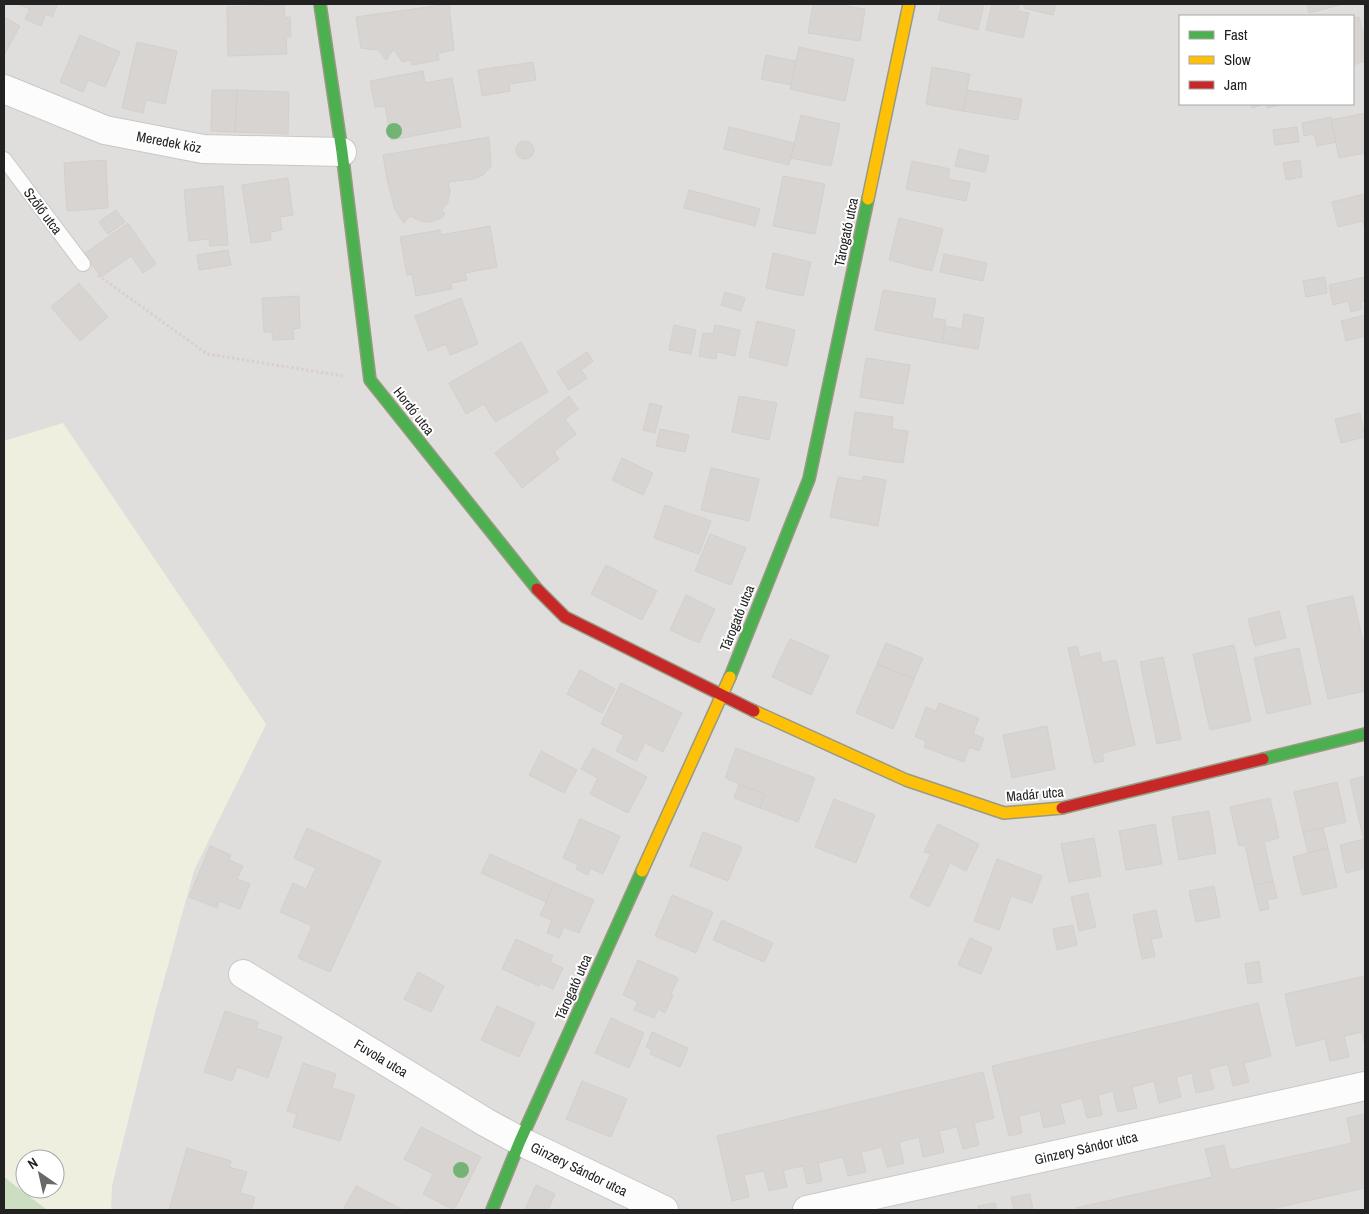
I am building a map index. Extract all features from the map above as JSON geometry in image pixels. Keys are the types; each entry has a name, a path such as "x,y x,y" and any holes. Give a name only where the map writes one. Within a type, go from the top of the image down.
{"street":[{"path":"320,4 342,152 370,380"},
{"name":"Tárogató utca","path":"492,1210 520,1140 722,696 809,479 909,4"},
{"name":"Meredek köz","path":"4,89 105,130 203,149 342,152"},
{"name":"Hordó utca","path":"370,380 531,583 565,616 722,696"},
{"name":"Madár utca","path":"722,696 906,780 1004,813 1064,808 1365,734"},
{"name":"Fuvola utca","path":"243,974 485,1122 520,1140"},
{"name":"Ginzery Sándor utca","path":"807,1210 1365,1086"},
{"name":"Ginzery Sándor utca","path":"520,1140 664,1210"}],"lane":[{"name":"Szőlő utca","path":"4,159 83,264"}],"path":[{"path":"83,264 207,354 370,380"}],"shaded area":[{"path":"4,4 1365,4 1365,1210 111,1210 112,1186 155,1012 194,870 266,724 4,441"}],"green space":[{"path":"63,423 266,724 194,870 155,1012 111,1187 111,1210 47,1210 33,1199 65,1199 65,1149 15,1149 15,1185 4,1177 4,441"},
{"path":"4,1177 15,1185 15,1199 33,1199 47,1210 4,1210"}],"building":[{"path":"17,4 58,4 52,17 46,14 41,26 25,19 30,9"},
{"path":"449,4 454,50 438,53 439,60 412,65 411,60 402,62 394,49 386,60 379,50 361,48 356,17"},
{"path":"813,4 833,4 865,9 860,41 808,33"},
{"path":"942,4 984,4 978,30 938,20"},
{"path":"992,4 1019,4 1018,11 1029,13 1023,38 986,30"},
{"path":"1025,4 1056,4 1053,15 1024,8"},
{"path":"1307,4 1343,4 1309,13"},
{"path":"284,5 285,18 290,17 291,37 286,37 287,54 228,56 227,7"},
{"path":"4,17 20,26 4,55"},
{"path":"1359,17 1365,41 1365,61 1354,65 1354,18"},
{"path":"80,35 120,52 105,87 88,80 83,92 60,82"},
{"path":"137,42 177,51 165,104 146,100 143,113 122,108"},
{"path":"799,47 854,59 845,101 790,89"},
{"path":"766,55 796,61 791,85 761,79"},
{"path":"533,62 536,80 509,84 510,91 482,96 478,70"},
{"path":"932,67 970,74 963,111 926,104"},
{"path":"423,71 425,83 452,78 461,127 391,140 385,106 375,107 370,81"},
{"path":"212,90 237,90 235,132 211,131"},
{"path":"237,90 289,92 288,134 235,132"},
{"path":"967,90 1022,99 1018,120 963,111"},
{"path":"1250,105 1262,105 1252,108"},
{"path":"1266,105 1279,105 1267,108"},
{"path":"1365,113 1365,153 1339,158 1331,120"},
{"path":"801,115 840,124 831,166 791,158"},
{"path":"1331,117 1336,142 1317,146 1314,134 1304,136 1302,123"},
{"path":"729,127 795,143 789,165 724,149"},
{"path":"1297,127 1299,142 1275,145 1273,130"},
{"path":"489,137 491,166 483,175 474,179 448,182 450,191 448,202 442,210 445,213 443,217 431,222 420,221 410,216 404,223 395,210 383,155"},
{"path":"521,141 529,141 534,146 532,157 521,159 516,154 516,146"},
{"path":"959,149 989,156 985,172 955,166"},
{"path":"106,160 108,208 67,211 64,163"},
{"path":"1300,160 1302,177 1286,180 1283,163"},
{"path":"912,161 950,169 948,179 970,183 966,201 906,189"},
{"path":"783,176 825,184 815,234 773,226"},
{"path":"288,178 293,215 280,217 282,230 270,232 271,240 251,243 242,185"},
{"path":"223,186 228,245 210,246 209,239 189,241 184,190"},
{"path":"689,190 760,209 755,226 684,208"},
{"path":"1365,194 1365,231 1363,221 1338,227 1332,202"},
{"path":"116,210 125,222 108,234 99,222"},
{"path":"899,218 943,229 932,271 889,260"},
{"path":"128,223 156,264 143,273 131,256 101,277 84,254"},
{"path":"490,226 497,267 465,273 467,280 451,283 452,289 416,296 412,274 407,275 400,237 440,230 441,235"},
{"path":"228,250 231,265 199,270 197,255"},
{"path":"773,253 811,262 803,296 766,288"},
{"path":"944,254 987,263 983,281 940,272"},
{"path":"1325,277 1327,293 1306,297 1303,281"},
{"path":"1365,277 1365,301 1361,302 1362,309 1351,312 1348,301 1333,305 1329,285"},
{"path":"79,283 108,317 80,341 51,307"},
{"path":"883,290 936,299 932,318 946,320 942,343 875,330"},
{"path":"725,292 745,298 741,311 721,305"},
{"path":"299,296 300,328 293,329 294,339 273,340 272,332 264,332 262,298"},
{"path":"461,298 478,344 450,355 446,344 428,351 415,316"},
{"path":"964,314 984,318 978,349 942,343 945,326 962,329"},
{"path":"1365,315 1365,336 1346,341 1341,321"},
{"path":"757,321 795,330 787,366 749,357"},
{"path":"674,325 696,330 691,354 669,350"},
{"path":"715,325 740,330 735,356 717,352 716,359 699,356 703,333 713,334"},
{"path":"521,342 548,392 495,422 484,404 466,414 449,383"},
{"path":"587,352 593,361 581,370 587,378 569,390 557,372"},
{"path":"866,358 910,365 903,404 860,397"},
{"path":"569,396 578,409 565,419 576,434 554,452 559,459 522,488 495,453"},
{"path":"739,396 777,403 769,440 732,432"},
{"path":"650,403 662,406 655,433 643,430"},
{"path":"855,412 893,417 892,429 908,431 903,463 849,455"},
{"path":"1360,413 1365,437 1341,443 1335,419"},
{"path":"660,429 689,435 685,452 656,446"},
{"path":"622,458 653,473 643,495 612,480"},
{"path":"711,468 759,479 749,521 701,510"},
{"path":"863,476 886,480 878,526 830,517 838,477 862,481"},
{"path":"665,505 711,521 699,554 654,538"},
{"path":"710,534 746,548 731,585 695,571"},
{"path":"606,565 657,591 642,620 591,594"},
{"path":"686,595 715,609 699,643 670,630"},
{"path":"1353,596 1365,651 1365,691 1328,699 1307,606"},
{"path":"1279,611 1286,638 1255,646 1248,619"},
{"path":"790,639 829,656 811,695 772,677"},
{"path":"886,643 923,658 914,679 877,664"},
{"path":"1234,645 1251,721 1210,730 1193,654"},
{"path":"1077,646 1080,657 1100,652 1102,663 1116,660 1135,745 1102,753 1104,761 1094,763 1068,648"},
{"path":"1299,648 1311,704 1267,714 1254,658"},
{"path":"1163,657 1181,739 1157,744 1140,662"},
{"path":"877,664 914,679 893,729 856,713"},
{"path":"580,670 615,689 602,713 567,694"},
{"path":"621,683 682,713 663,752 645,743 636,761 616,751 624,735 601,724"},
{"path":"939,703 979,718 973,734 984,738 979,751 969,747 964,762 924,747 926,741 915,737 926,707 936,711"},
{"path":"1047,726 1055,769 1012,778 1003,735"},
{"path":"593,748 647,777 628,813 590,794 598,778 581,769"},
{"path":"736,748 815,778 798,822 760,808 765,794 725,778"},
{"path":"541,751 577,770 564,793 529,775"},
{"path":"1365,776 1365,846 1350,780"},
{"path":"1337,782 1346,822 1303,832 1294,792"},
{"path":"739,784 765,794 760,808 734,798"},
{"path":"1270,798 1279,838 1264,842 1273,881 1254,885 1245,845 1239,846 1230,807"},
{"path":"834,799 875,815 856,863 815,847"},
{"path":"1209,811 1216,853 1179,860 1172,817"},
{"path":"580,819 620,836 603,874 590,868 588,875 576,869 578,865 563,858"},
{"path":"938,824 979,844 966,871 950,863 929,907 910,897 931,854 924,852"},
{"path":"1155,824 1162,864 1126,870 1119,831"},
{"path":"307,828 381,861 330,972 298,958 312,926 280,912 293,883 306,889 316,868 294,858"},
{"path":"1323,828 1328,848 1308,853 1303,832"},
{"path":"703,832 742,847 728,881 690,866"},
{"path":"1094,838 1101,876 1069,882 1061,844"},
{"path":"1364,839 1365,868 1346,873 1340,845"},
{"path":"210,846 231,855 229,860 243,866 237,879 250,884 240,909 219,901 217,908 189,897"},
{"path":"1328,848 1337,887 1302,895 1293,857"},
{"path":"490,854 555,883 546,902 481,873"},
{"path":"997,859 1042,876 1032,903 1011,896 999,930 974,921"},
{"path":"1273,881 1277,898 1267,900 1269,909 1260,911 1254,885"},
{"path":"555,883 594,900 579,933 564,927 559,938 547,933 552,920 540,915"},
{"path":"1214,886 1220,917 1196,922 1189,891"},
{"path":"1088,893 1096,927 1079,931 1071,897"},
{"path":"672,895 713,912 696,953 655,936"},
{"path":"1156,910 1162,937 1151,939 1155,956 1142,959 1133,915"},
{"path":"722,920 773,943 764,962 713,940"},
{"path":"1073,925 1077,945 1057,950 1053,929"},
{"path":"970,938 992,948 981,974 958,965"},
{"path":"516,939 553,956 550,962 563,968 553,989 540,983 539,986 502,969"},
{"path":"638,960 678,978 665,1013 658,1009 654,1018 634,1010 638,1002 623,995"},
{"path":"1259,961 1262,982 1248,984 1245,964"},
{"path":"418,972 444,986 431,1012 404,999"},
{"path":"1365,976 1365,1047 1362,1032 1344,1036 1349,1057 1330,1061 1325,1039 1296,1046 1285,994"},
{"path":"1258,1003 1271,1056 1244,1063 1249,1082 1233,1086 1228,1064 1209,1069 1214,1089 1196,1093 1192,1073 1176,1077 1181,1097 1159,1103 1154,1081 1132,1087 1137,1108 1118,1112 1113,1091 1098,1095 1102,1115 1087,1118 1082,1098 1060,1104 1065,1123 1044,1128 1040,1111 1019,1116 1022,1133 1009,1136 992,1066"},
{"path":"497,1006 535,1023 519,1057 481,1040"},
{"path":"225,1011 259,1022 256,1028 282,1037 268,1078 237,1067 232,1081 204,1072"},
{"path":"611,1018 644,1033 629,1068 595,1053"},
{"path":"652,1032 688,1048 680,1067 650,1054 652,1050 646,1047"},
{"path":"303,1063 336,1074 332,1088 355,1095 340,1141 293,1127 297,1114 287,1111"},
{"path":"983,1072 994,1118 974,1123 979,1145 963,1149 957,1127 939,1131 944,1152 923,1157 919,1137 899,1142 904,1163 887,1167 882,1147 861,1152 866,1172 848,1176 843,1157 818,1163 822,1181 807,1184 803,1166 783,1170 787,1187 769,1191 764,1171 744,1175 749,1197 732,1201 717,1136"},
{"path":"582,1081 627,1099 611,1137 566,1119"},
{"path":"1365,1114 1365,1188 1267,1210 1076,1210 1076,1208 1212,1177 1205,1149 1224,1145 1230,1170 1352,1143 1347,1118"},
{"path":"421,1127 481,1157 454,1210 423,1194 433,1174 404,1159"},
{"path":"187,1148 231,1161 229,1167 247,1172 240,1193 255,1197 251,1210 169,1210"},
{"path":"536,1185 555,1194 548,1210 525,1210"},
{"path":"356,1186 403,1210 343,1210"},
{"path":"1030,1194 1033,1210 1014,1210 1011,1197"},
{"path":"995,1203 997,1210 979,1210 978,1206"}],"traffic: fast":[{"path":"320,4 342,152 370,380 537,589"},
{"path":"730,677 809,479 868,199"},
{"path":"1263,759 1365,734"},
{"path":"492,1210 520,1141 642,871"}],"traffic: slow":[{"path":"868,199 909,4"},
{"path":"642,871 730,677"},
{"path":"754,711 906,780 1004,813 1062,808"}],"traffic: jam":[{"path":"537,589 565,617 754,711"},
{"path":"1062,808 1263,759"}]}
